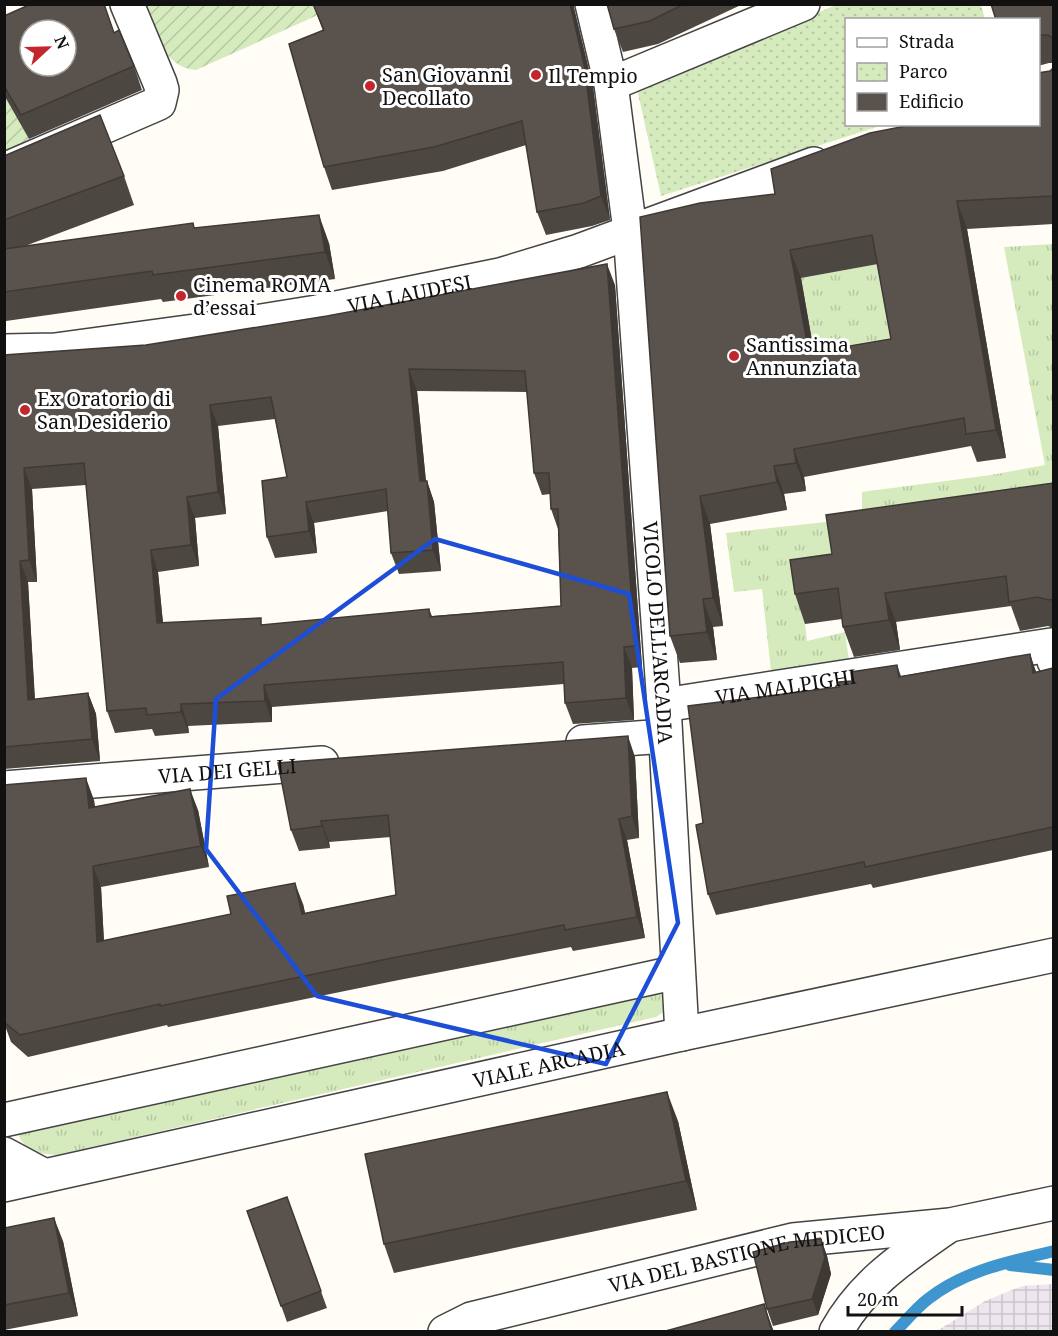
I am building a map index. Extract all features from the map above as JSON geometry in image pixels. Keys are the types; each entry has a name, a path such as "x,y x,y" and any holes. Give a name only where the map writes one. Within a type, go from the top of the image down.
{"street":[{"path":"4,170 159,102 162,90 160,83 128,4"},
{"name":"VICOLO DELL'ARCADIA","path":"592,4 611,84 630,231 664,721 682,1034"},
{"path":"611,84 803,4"},
{"name":"VIA LAUDESI","path":"4,351 55,350 317,312 509,273 847,152"},
{"name":"VIA MALPIGHI","path":"664,721 1052,650"},
{"path":"559,744 664,721"},
{"name":"VIA DEI GELLI","path":"4,788 346,761"},
{"name":"VIALE ARCADIA","path":"4,1185 682,1034 1053,955"},
{"path":"4,1120 678,972"},
{"path":"4,1154 43,1175"},
{"name":"VIA DEL BASTIONE MEDICEO","path":"445,1332 471,1319 793,1240 950,1225 1053,1203"},
{"path":"836,1332 857,1300 872,1283 889,1268 950,1225"}],"highlighted area":[{"path":"435,539 629,594 678,923 606,1064 317,996 206,849 216,699"}],"shaded area":[{"path":"1053,1284 1053,1331 937,1331 985,1301 1022,1286"}],"green space":[{"path":"139,5 340,5 196,70 185,68 168,55"},
{"path":"836,5 981,5 985,18 845,18 845,126 880,126 661,196 637,89"},
{"path":"4,95 33,146 4,160"},
{"path":"1053,244 1053,514 805,624 807,641 845,632 850,668 772,680 762,589 734,592 726,533 862,518 862,492 991,475 1045,465 1004,247"},
{"path":"883,263 901,367 819,381 801,278"},
{"path":"671,988 665,1011 656,1017 57,1155 33,1151 25,1145 18,1134"}],"building":[{"path":"31,4 104,4 114,33 119,30 134,66 21,115 4,86 4,16"},
{"path":"313,4 570,4 584,64 601,196 584,203 537,212 522,121 434,147 324,167 289,44 324,30"},
{"path":"607,4 684,4 650,21 614,29"},
{"path":"991,4 1053,4 1053,38 1040,35 1040,18 995,18"},
{"path":"1053,68 1053,196 957,201 996,430 966,434 964,418 794,449 796,463 774,466 777,482 700,496 713,598 703,599 707,632 670,636 640,217 700,203 775,194 771,169 870,133 906,126 1040,126 1040,73 1050,71","holes":["872,235 891,339 809,353 790,250"]},
{"path":"100,115 124,176 4,220 4,156"},
{"path":"319,215 325,252 153,275 152,271 4,292 4,249 193,223 194,228"},
{"path":"607,264 635,646 624,647 626,698 565,703 563,662 264,685 265,701 181,704 181,712 147,715 146,708 107,711 84,463 24,468 29,560 20,561 28,700 88,693 92,739 4,747 4,355 146,345 327,316","holes":["409,369 525,371 534,473 549,473 551,509 558,509 561,606 430,617 429,609 261,625 261,618 157,623 151,550 191,545 187,497 218,492 210,405 271,397 287,477 262,481 267,537 309,531 306,502 386,489 391,553 433,550 427,481 420,481"]},
{"path":"1053,483 1053,599 1037,597 1009,602 1006,576 885,593 889,620 843,627 838,588 795,594 790,560 832,554 826,515"},
{"path":"1030,654 1033,673 1053,668 1053,827 865,867 864,862 708,894 696,825 703,823 688,706 839,687 839,682 852,681 851,672 897,665 899,677"},
{"path":"628,736 632,816 619,819 637,917 565,930 564,925 160,1006 160,1004 20,1035 4,1022 4,785 86,778 89,808 190,789 201,846 93,866 97,942 231,914 227,896 295,883 302,914 396,895 388,815 321,821 322,826 291,830 278,763"},
{"path":"667,1092 686,1181 384,1244 365,1154"},
{"path":"287,1197 321,1291 281,1306 247,1211"},
{"path":"54,1218 69,1293 4,1305 4,1228"},
{"path":"821,1239 825,1258 812,1299 767,1309 753,1252 790,1242"},
{"path":"764,1304 772,1332 662,1332"}],"waterway":[{"path":"895,1332 915,1310 942,1289 957,1281 988,1268 1054,1251"},
{"path":"1010,1265 1054,1270"}],"place":[{"name":"Il Tempio","path":"536,75"},
{"name":"San Giovanni Decollato","path":"370,86"},
{"name":"Cinema ROMA d’essai","path":"181,296"},
{"name":"Santissima Annunziata","path":"734,356"},
{"name":"Ex Oratorio di San Desiderio","path":"25,410"}]}
